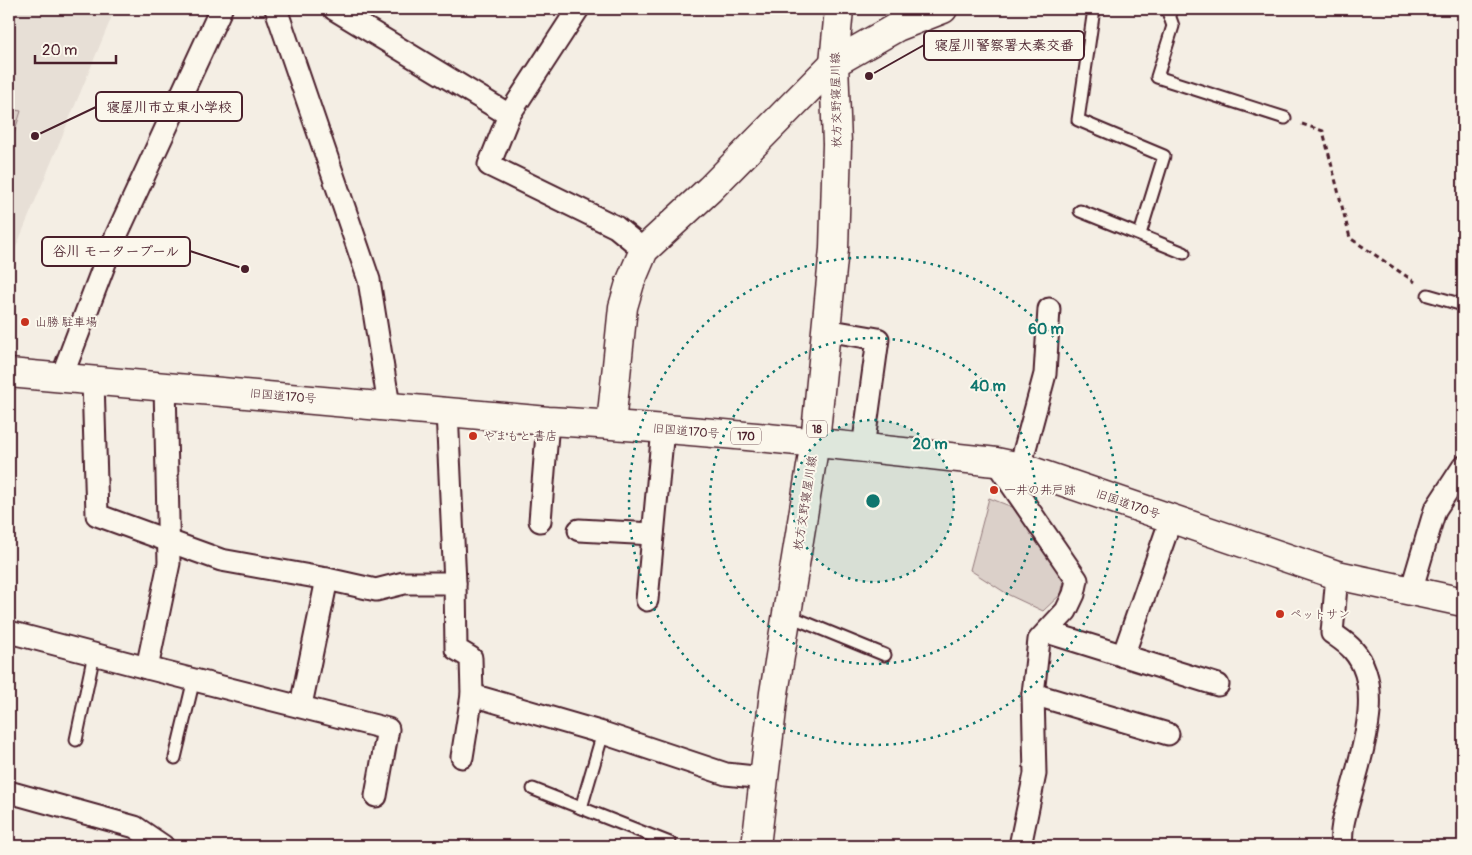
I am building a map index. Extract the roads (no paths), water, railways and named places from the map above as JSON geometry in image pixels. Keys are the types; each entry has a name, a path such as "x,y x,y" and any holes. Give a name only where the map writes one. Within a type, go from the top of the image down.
{"main road":[{"name":"枚方交野寝屋川線","path":"760,844 764,778 774,693 816,442 834,249 837,144 834,63 839,9"},
{"path":"610,424 623,307 630,283 644,250 710,189 834,63 897,27 943,9"},
{"name":"旧国道170号","path":"9,373 62,376 93,381 548,421 610,424 816,442 1008,465 1337,575 1463,602"}],"street":[{"path":"62,376 111,247 220,9"},
{"path":"276,9 369,280 389,406"},
{"path":"334,9 509,115"},
{"path":"578,9 509,115 489,165 616,227 644,250"},
{"path":"1020,846 1035,774 1033,694 1039,640 1066,611 1074,594 1077,580 1008,465 1045,374 1049,309"},
{"path":"826,330 878,339 863,448"},
{"path":"93,381 98,515 221,560 376,590 404,583 455,583"},
{"path":"147,668 169,563 165,386"},
{"path":"446,411 455,583 456,649 471,658 472,695 462,757"},
{"path":"540,521 548,421"},
{"path":"646,600 664,429"},
{"path":"1412,591 1435,510 1463,466"},
{"path":"1123,656 1171,519"},
{"path":"579,530 653,534"},
{"path":"1337,575 1332,633 1352,648 1362,662 1367,677 1370,709 1341,832 1342,846"},
{"path":"301,706 327,579"},
{"path":"9,632 388,729 376,796"},
{"path":"1047,632 1218,685"},
{"path":"1033,694 1168,734"},
{"path":"472,695 603,733 726,774 764,778"},
{"path":"9,792 135,827 162,846"}],"lane":[{"path":"1094,9 1078,120 1164,156 1140,234"},
{"path":"1167,9 1173,26 1156,77 1285,118"},
{"path":"1080,211 1184,253"},
{"path":"1428,295 1463,305"},
{"path":"787,615 885,655"},
{"path":"76,740 94,654"},
{"path":"175,758 194,679"},
{"path":"581,808 603,733"},
{"path":"533,790 670,843"}],"place":[{"name":"寝屋川警察署太秦交番","path":"869,76"},
{"name":"寝屋川市立東小学校","path":"35,136"},
{"name":"谷川 モータープール","path":"245,269"},
{"name":"山勝 駐車場","path":"25,322"},
{"name":"やまもと 書店","path":"473,436"},
{"name":"一井の井戸跡","path":"994,490"},
{"name":"ペットサン","path":"1280,614"}]}
